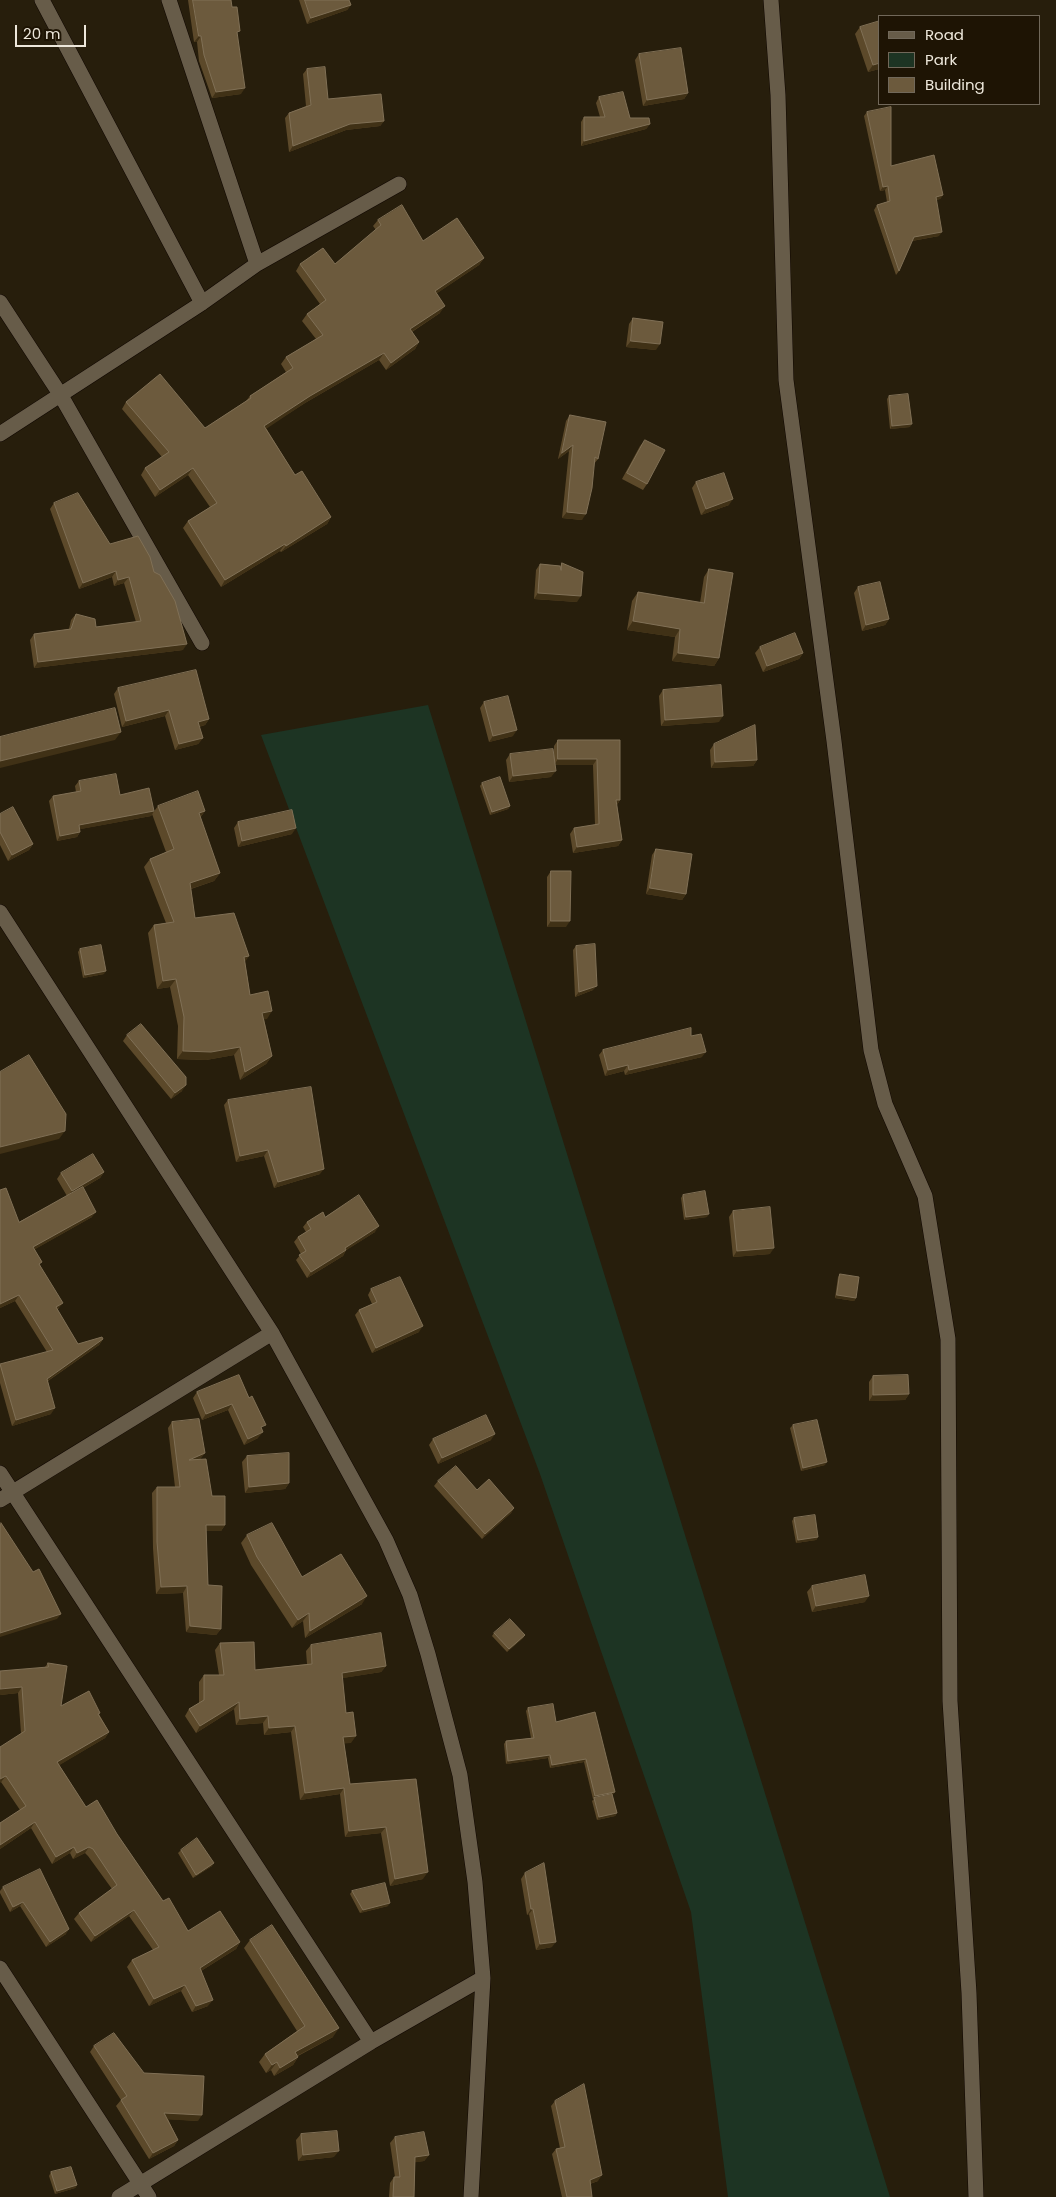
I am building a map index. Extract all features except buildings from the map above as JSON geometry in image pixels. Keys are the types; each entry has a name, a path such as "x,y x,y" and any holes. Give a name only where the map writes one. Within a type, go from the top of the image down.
{"street":[{"path":"42,0 202,303"},
{"path":"168,0 257,264"},
{"path":"771,0 778,95 786,380 835,750 871,1050 885,1104 925,1196 948,1339 950,1701 969,1993 976,2197"},
{"path":"0,434 202,303 257,264 399,184"},
{"path":"0,302 60,394 202,643"},
{"path":"0,912 272,1333 386,1540 410,1595 428,1654 460,1775 475,1882 483,1978 471,2197"},
{"path":"6,1496 272,1333"},
{"path":"0,1473 6,1496 371,2042"},
{"path":"0,1968 150,2197"},
{"path":"119,2197 371,2042 483,1978"}],"green space":[{"path":"428,705 890,2197 728,2197 691,1912 540,1474 261,735"}]}
